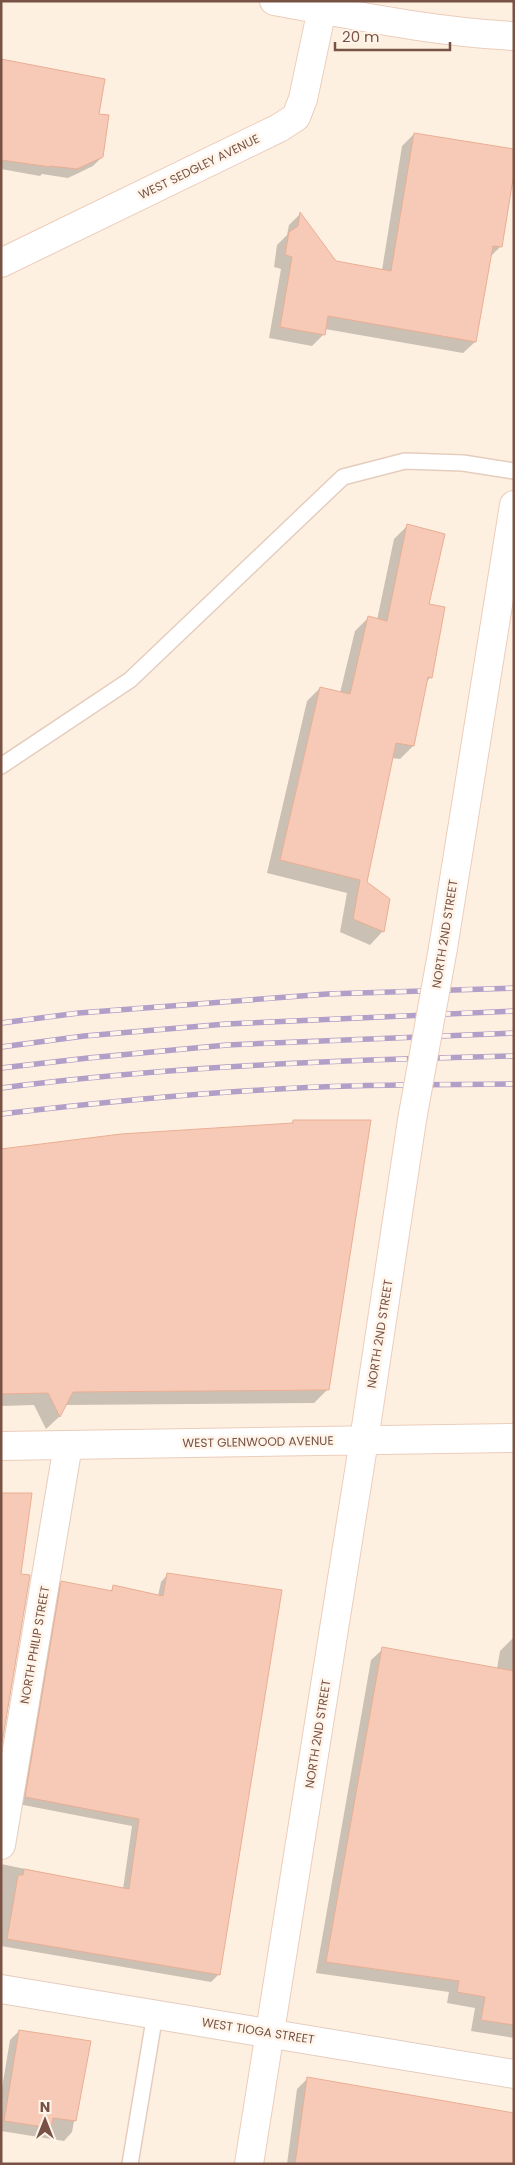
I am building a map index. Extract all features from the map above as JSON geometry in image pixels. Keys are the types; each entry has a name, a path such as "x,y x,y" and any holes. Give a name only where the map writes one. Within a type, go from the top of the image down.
{"street":[{"path":"274,1 323,5 476,34 514,36"},
{"name":"WEST SEDGLEY AVENUE","path":"1,263 296,118 303,99 323,5"},
{"name":"NORTH 2ND STREET","path":"249,2164 364,1440 412,1120 443,948 514,505"},
{"name":"WEST GLENWOOD AVENUE","path":"1,1446 514,1438"},
{"name":"NORTH PHILIP STREET","path":"1,1845 68,1445"},
{"name":"WEST TIOGA STREET","path":"1,1989 514,2074"}],"lane":[{"path":"1,766 130,680 343,477 405,461 463,463 514,471"},
{"path":"130,2164 155,2014"}],"building":[{"path":"1,59 105,79 99,114 109,115 103,157 77,169 1,160"},
{"path":"414,133 514,149 514,173 502,247 493,246 476,342 328,316 325,335 280,327 292,257 285,255 289,232 298,226 300,212 336,261 391,271"},
{"path":"407,524 445,534 429,604 445,607 432,678 428,677 414,746 396,743 367,882 390,899 384,932 353,919 360,880 280,860 320,687 350,694 368,616 387,621"},
{"path":"293,1120 371,1120 329,1390 73,1392 60,1417 48,1393 1,1394 1,1149 121,1134 293,1123"},
{"path":"1,1493 32,1493 21,1574 30,1575 1,1749"},
{"path":"167,1573 282,1590 220,1975 7,1939 18,1875 23,1875 24,1869 129,1889 139,1819 25,1797 61,1581 112,1591 113,1585 163,1596"},
{"path":"382,1647 514,1671 514,2025 481,2020 485,1997 457,1992 459,1981 326,1962"},
{"path":"19,2030 91,2041 76,2121 53,2118 51,2128 4,2121"},
{"path":"307,2077 514,2113 514,2164 295,2164"}],"railway":[{"path":"1,1023 79,1013 327,994 514,988"},
{"path":"1,1047 84,1036 226,1024 514,1011"},
{"path":"1,1068 227,1045 514,1033"},
{"path":"1,1088 129,1074 257,1065 514,1056"},
{"path":"1,1114 163,1097 293,1088 514,1084"}]}
